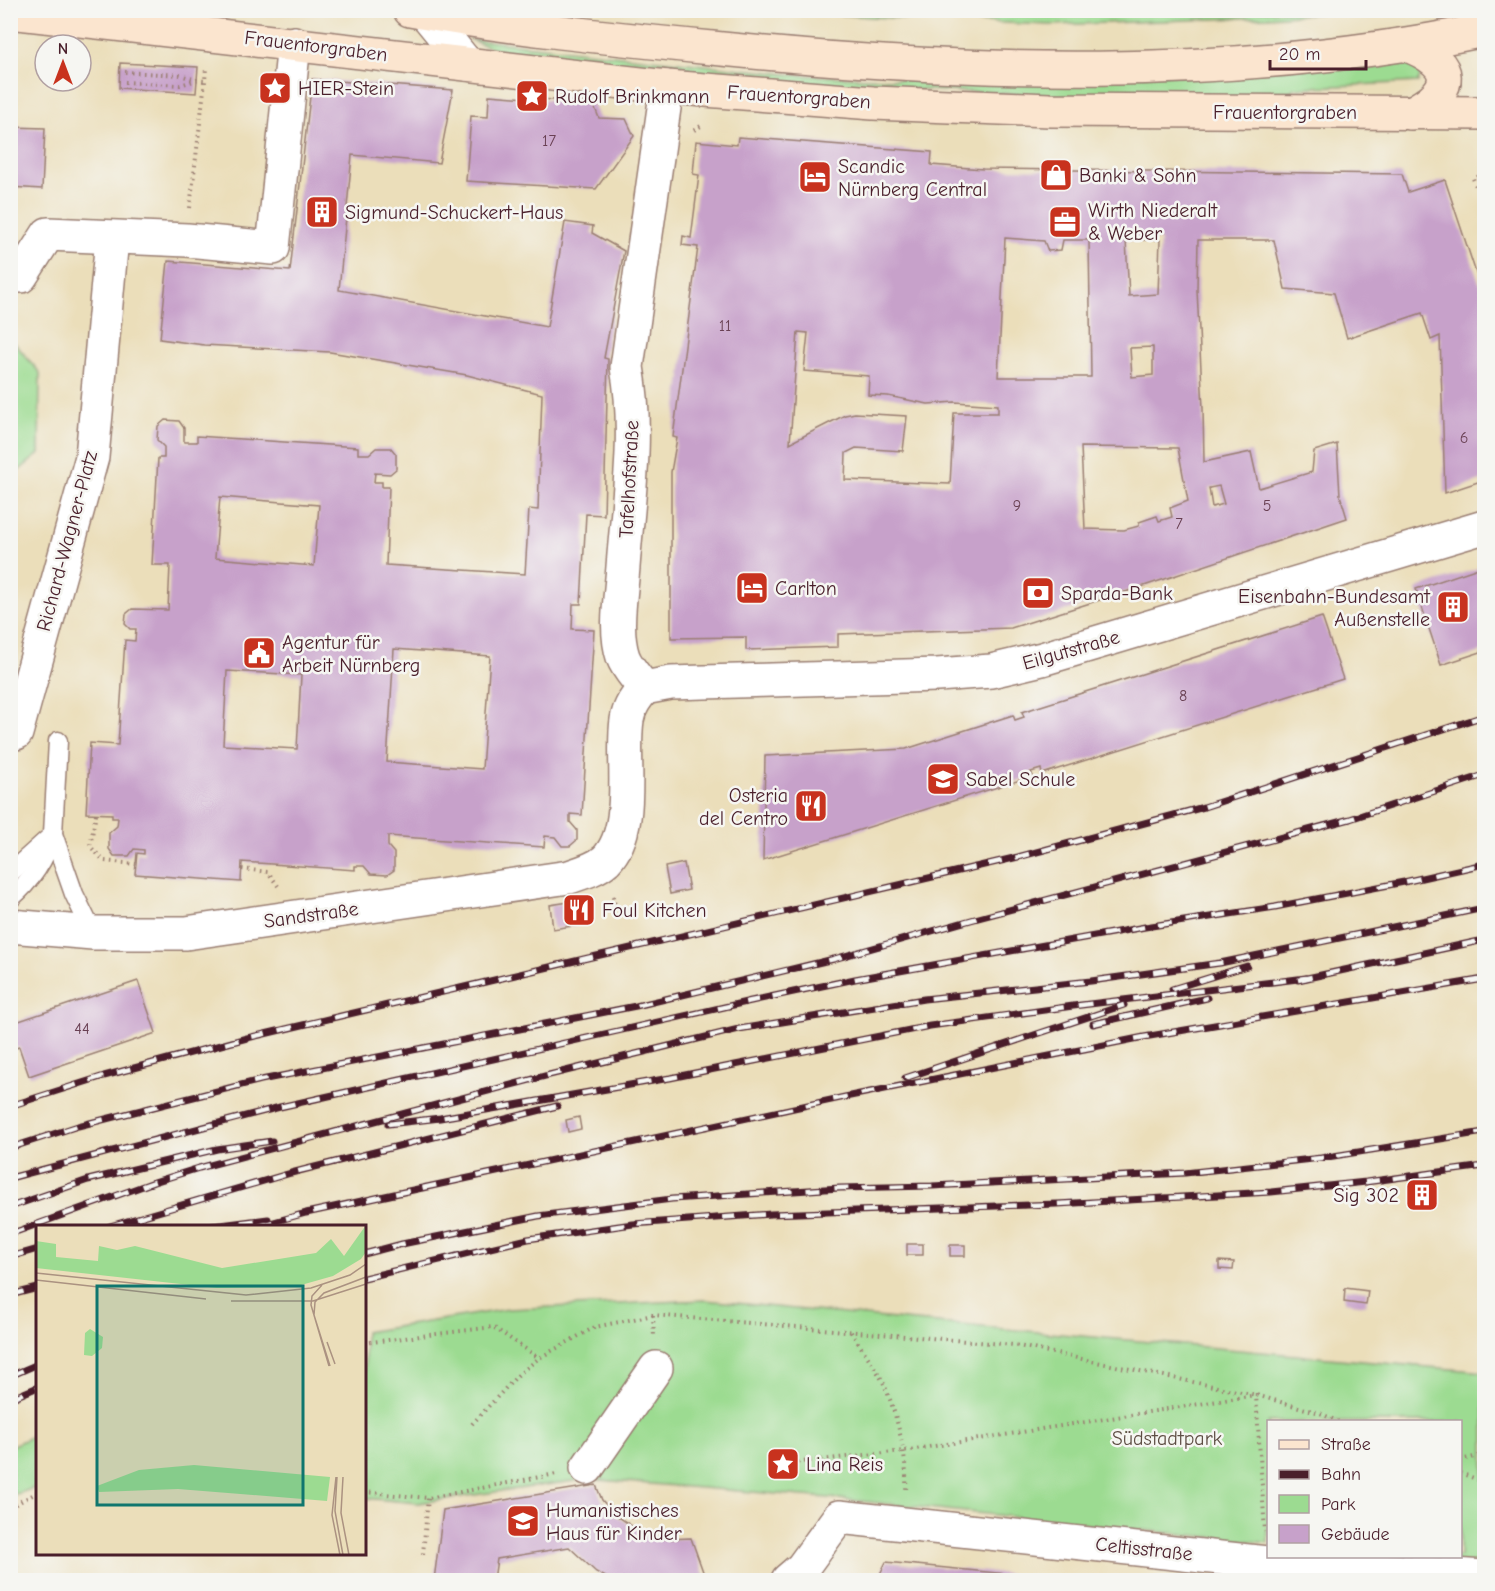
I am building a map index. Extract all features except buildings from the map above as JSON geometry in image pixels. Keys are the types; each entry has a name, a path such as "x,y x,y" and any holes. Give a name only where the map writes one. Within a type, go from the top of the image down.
{"main road":[{"name":"Frauentorgraben","path":"419,11 494,24 649,42 826,59 953,66 1086,68 1303,58 1407,45 1485,30"},
{"name":"Frauentorgraben","path":"10,12 667,87 873,103 984,108 1485,113"},
{"path":"1407,45 1434,58 1441,67 1444,79 1438,96 1411,113"}],"street":[{"path":"419,11 467,64"},
{"path":"10,275 21,276 48,234 186,240 273,248 294,43"},
{"name":"Tafelhofstraße","path":"644,688 624,660 620,643 620,609 632,453 633,397 627,367 667,87"},
{"name":"Richard-Wagner-Platz","path":"16,733 92,457 112,238"},
{"name":"Eilgutstraße","path":"644,688 671,683 937,675 991,671 1053,656 1485,527"},
{"name":"Sandstraße","path":"10,926 93,933 186,933 569,877 589,871 606,860 617,842 623,823 626,798 627,720 633,703 644,688"},
{"path":"587,1468 656,1368"},
{"name":"Celtisstraße","path":"788,1581 802,1568 839,1517 1267,1563 1485,1577"}],"lane":[{"path":"10,899 23,888 47,854 53,834 58,741"},
{"path":"10,873 53,834"},
{"path":"53,834 74,894 93,933"}],"path":[{"path":"186,240 206,61"},
{"path":"125,72 180,75 205,81"},
{"path":"125,82 180,85 197,80"},
{"path":"1485,175 1473,178 1485,209"},
{"path":"96,814 90,846 104,861 136,864"},
{"path":"242,869 268,872 276,882"},
{"path":"472,1424 518,1375 539,1358 595,1328 653,1315 1014,1345 1256,1395 1320,1413 1335,1420"},
{"path":"366,1343 493,1328 539,1358"},
{"path":"851,1332 883,1382 896,1418 903,1451 907,1490 901,1522"},
{"path":"792,1463 903,1451 1256,1395"},
{"path":"1256,1395 1267,1563"},
{"path":"1462,1460 1485,1455"},
{"path":"366,1492 428,1498 587,1468"},
{"path":"1462,1473 1485,1482"},
{"path":"10,1507 36,1493"},
{"path":"423,1554 428,1498"}],"green space":[{"path":"790,11 1352,11 1268,17 1051,25"},
{"path":"469,39 795,75 963,82 1391,63 1408,65 1421,74 1418,82 1294,88 1284,99 1097,98 797,84 502,52"},
{"path":"11,339 40,373 39,454 11,477"},
{"name":"Südstadtpark","path":"705,1300 1484,1372 1484,1564 1410,1558 1462,1558 1462,1420 1267,1420 1267,1543 829,1498 587,1479 418,1503 366,1498 366,1332 508,1309"},
{"path":"36,1434 36,1487 14,1495 11,1485 11,1446"}],"railway":[{"path":"10,1106 104,1076 247,1038 1018,857 1204,807 1484,716"},
{"path":"10,1148 78,1126 261,1080 636,1006 834,959 1350,819 1484,775"},
{"path":"10,1178 280,1107 751,1001 855,979 1145,927 1275,907 1484,864"},
{"path":"10,1234 199,1168 545,1076 739,1029 924,999 1091,981 1220,963 1484,908"},
{"path":"1298,980 1484,940"},
{"path":"1172,989 1247,966"},
{"path":"388,1124 440,1118 670,1078 930,1026 1306,978"},
{"path":"263,1225 306,1213 845,1097 1144,1037 1484,979"},
{"path":"1093,1024 1207,998"},
{"path":"905,1078 1124,1005"},
{"path":"113,1225 291,1173 557,1106"},
{"path":"366,1253 538,1216 672,1199 840,1188 932,1186 1185,1173 1321,1158 1484,1132"},
{"path":"10,1207 88,1180 217,1149 272,1141"},
{"path":"366,1278 528,1239 633,1224 771,1214 1057,1204 1271,1192 1484,1166"},
{"path":"221,1225 268,1219"},
{"path":"10,1257 36,1250"},
{"path":"10,1295 36,1288"},
{"path":"10,1376 36,1365"},
{"path":"10,1399 36,1388"}],"place":[{"name":"HIER-Stein","path":"275,88"},
{"name":"Rudolf Brinkmann","path":"532,96"},
{"name":"Banki & Sohn","path":"1056,175"},
{"name":"Scandic Nürnberg Central","path":"815,177"},
{"name":"Sigmund-Schuckert-Haus","path":"322,212"},
{"name":"Wirth Niederalt & Weber","path":"1065,222"},
{"name":"Carlton","path":"752,588"},
{"name":"Sparda-Bank","path":"1038,593"},
{"name":"Eisenbahn-Bundesamt Außenstelle","path":"1453,607"},
{"name":"Agentur für Arbeit Nürnberg","path":"259,653"},
{"name":"Sabel Schule","path":"943,779"},
{"name":"Osteria del Centro","path":"811,806"},
{"name":"Foul Kitchen","path":"579,910"},
{"name":"Sig 302","path":"1422,1195"},
{"name":"Lina Reis","path":"783,1464"},
{"name":"Humanistisches Haus für Kinder","path":"523,1521"}]}
